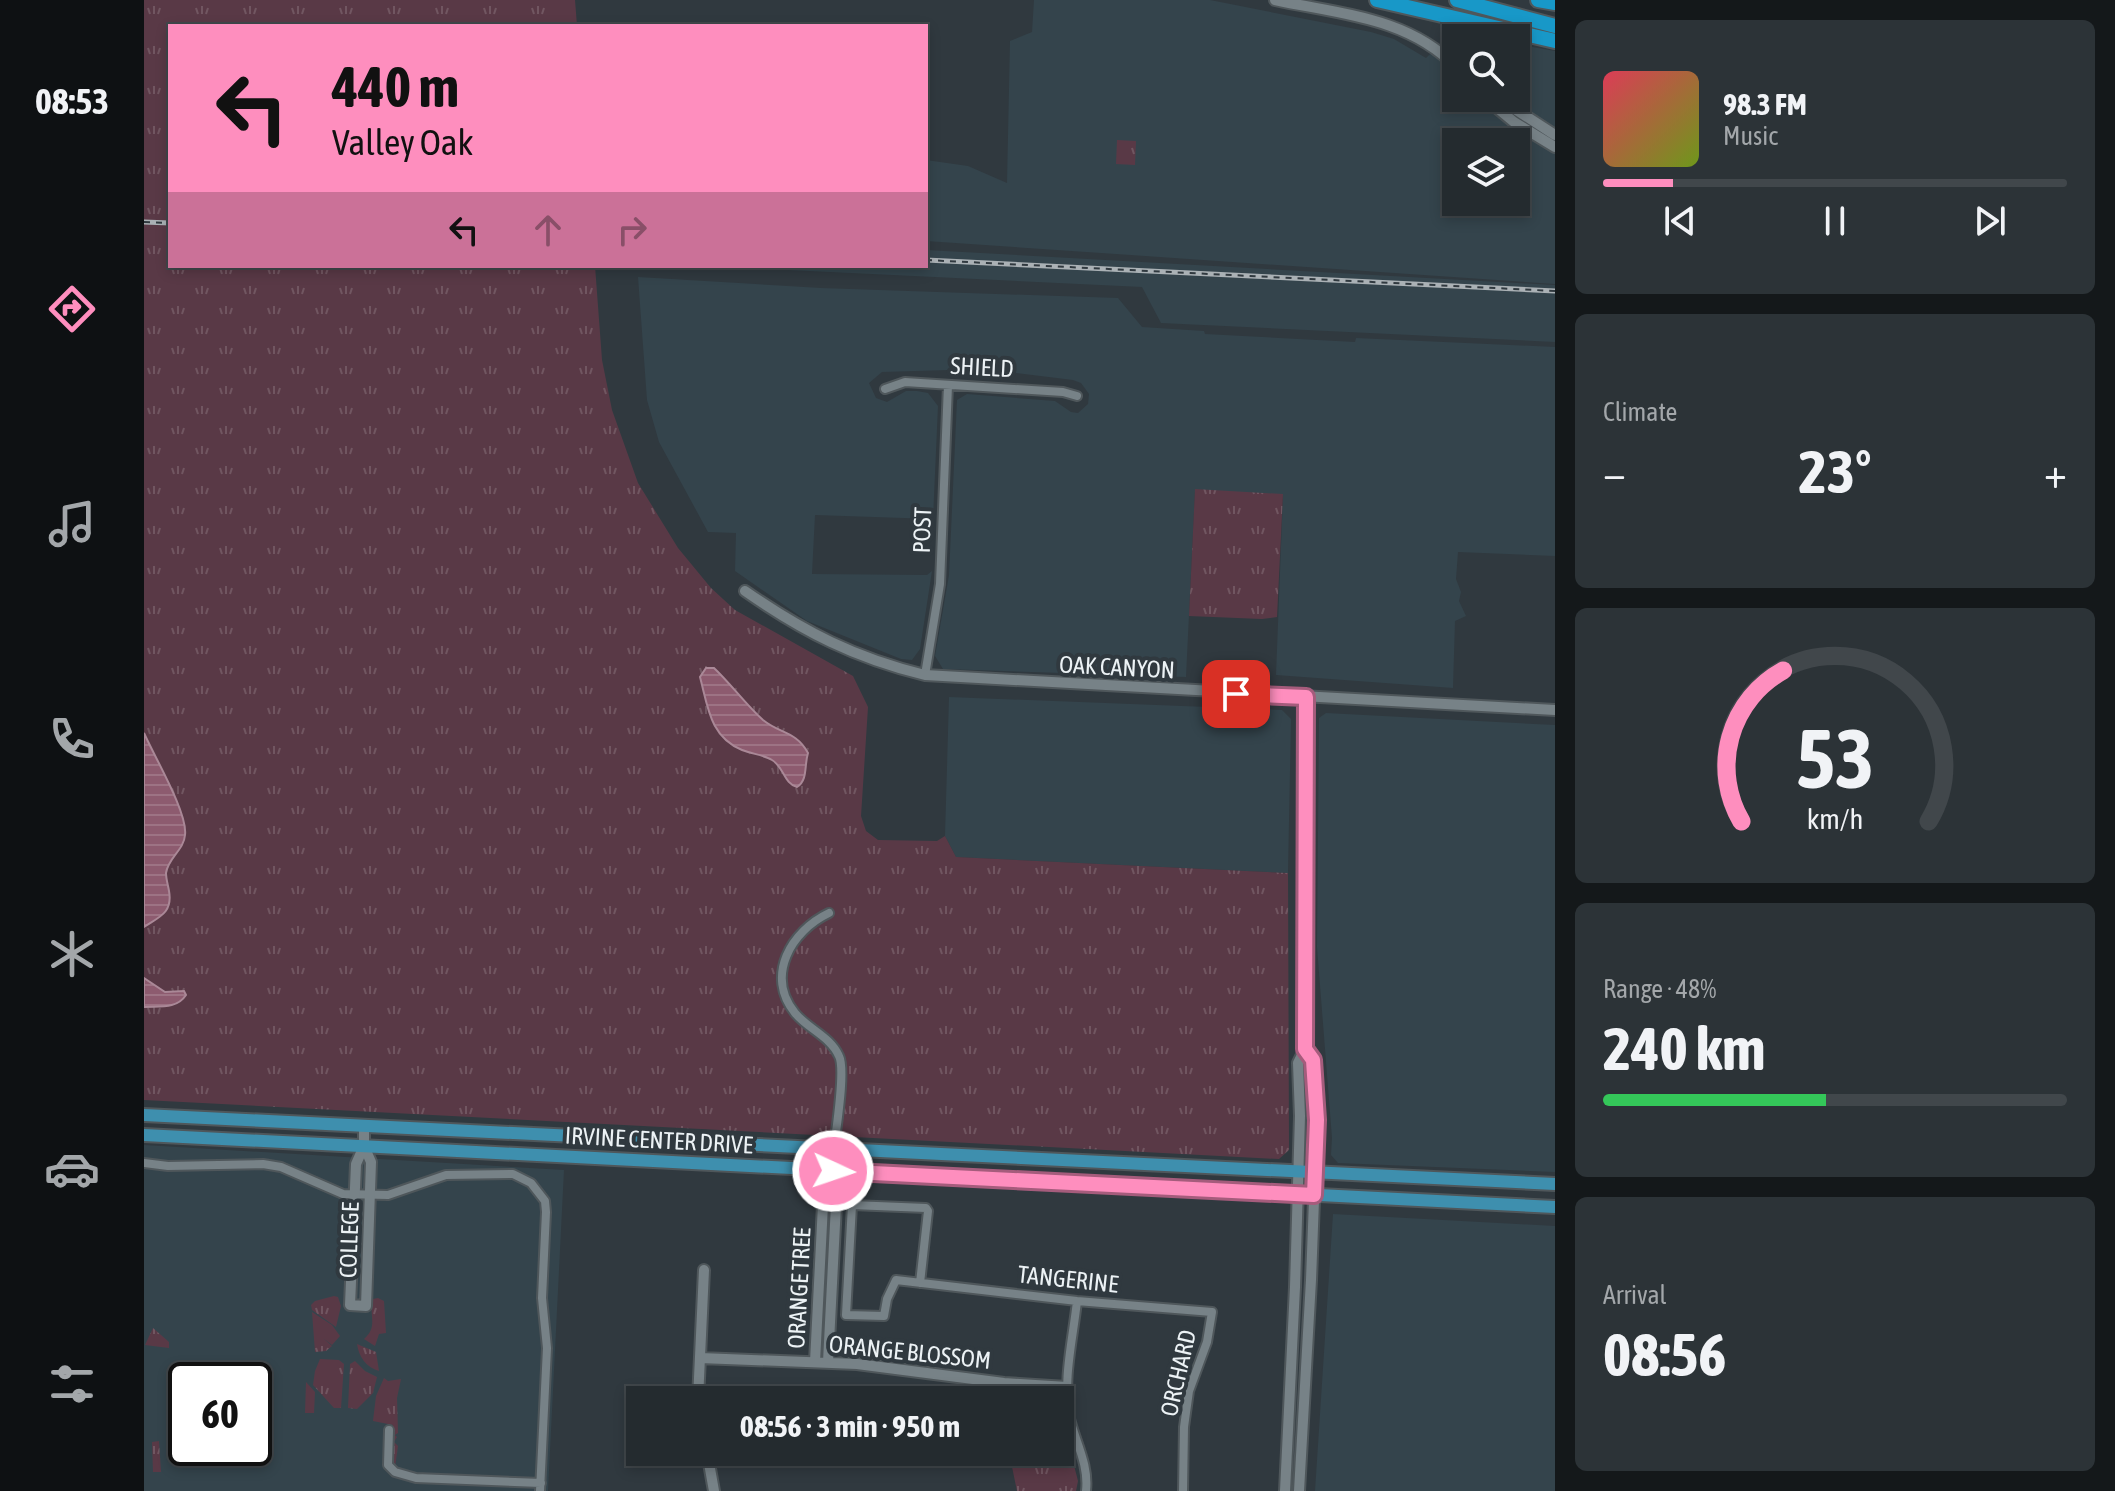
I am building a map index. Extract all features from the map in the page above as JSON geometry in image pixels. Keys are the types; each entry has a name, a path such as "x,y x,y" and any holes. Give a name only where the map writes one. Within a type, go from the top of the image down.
{"highway":[{"path":"1377,0 1555,41"},
{"path":"1457,0 1555,26"},
{"path":"1538,0 1555,3"}],"main road":[{"name":"IRVINE CENTER DRIVE","path":"144,1115 1555,1184"},
{"name":"IRVINE CENTER DRIVE","path":"144,1135 1555,1207"}],"street":[{"path":"1275,0 1388,24 1421,38 1442,55"},
{"path":"1502,112 1555,147"},
{"path":"1520,112 1555,135"},
{"name":"SHIELD","path":"885,389 905,382 1063,392 1077,396"},
{"name":"POST","path":"925,675 940,584 948,385"},
{"name":"OAK CANYON","path":"745,591 779,615 849,652 925,675 1555,710"},
{"path":"1285,1491 1298,1194 1298,1063 1305,1049 1306,697"},
{"path":"829,913 814,920 799,934 783,959 782,979 787,1000 796,1015 817,1030 840,1058 833,1171"},
{"path":"1299,1491 1317,1120 1313,1060 1305,1049"},
{"name":"COLLEGE","path":"364,1127 364,1146 371,1162 366,1306 350,1305 356,1164 364,1146"},
{"path":"144,1163 168,1166 263,1164 305,1176 334,1192 371,1195 388,1195 446,1175 503,1173 522,1177 531,1183 545,1201 542,1298 547,1348 541,1487 409,1477 388,1465 389,1430"},
{"name":"ORANGE TREE","path":"815,1362 824,1185 833,1171"},
{"name":"ORANGE TREE","path":"828,1362 837,1185 833,1171"},
{"name":"TANGERINE","path":"920,1283 926,1208 852,1205 846,1315 884,1316 887,1299 896,1280 920,1283 1077,1301 1212,1312"},
{"path":"699,1386 704,1270"},
{"path":"1067,1386 1077,1301"},
{"name":"ORCHARD","path":"1183,1491 1184,1427 1189,1391 1207,1342 1212,1312"},
{"name":"ORANGE BLOSSOM","path":"700,1358 828,1362 1051,1386"},
{"path":"1290,1387 1304,1387"},
{"path":"1074,1430 1082,1452 1086,1491"},
{"path":"710,1466 714,1491"}],"shaded area":[{"path":"1034,0 1210,0 1371,32 1394,39 1426,58 1442,43 1442,112 1530,112 1530,47 1555,51 1555,284 928,241 928,160 968,166 1007,183 1010,41 1032,32"},
{"path":"928,250 1555,285 1555,342 1161,323 1142,287 747,268 928,268"},
{"path":"638,277 821,288 1118,298 1142,327 1204,331 1205,334 1355,342 1356,338 1555,347 1555,556 1458,552 1456,579 1461,592 1459,601 1466,616 1455,621 1453,688 1276,675 1283,495 1195,491 1186,677 943,669 935,656 949,575 957,400 967,394 1055,401 1078,413 1088,404 1089,394 1081,383 1073,380 1016,373 949,370 882,372 869,383 876,398 887,402 906,391 917,391 928,393 938,406 933,519 815,515 812,574 927,575 932,571 920,649 912,660 901,659 807,621 735,571 736,533 708,532 659,442 647,400"},
{"path":"706,668 714,668 763,720 803,746 808,753 803,781 797,787 789,782 772,760 742,750 723,737 708,710 700,677"},
{"path":"949,697 1282,710 1291,719 1288,873 956,857 945,836"},
{"path":"1326,713 1555,725 1555,1172 1338,1163 1331,1155 1317,947 1319,718"},
{"path":"144,733 176,799 185,825 185,835 166,873 170,898 167,909 144,927"},
{"path":"144,978 165,992 184,991 186,995 173,1005 144,1007"},
{"path":"144,1145 564,1170 548,1491 144,1491"},
{"path":"1333,1214 1555,1226 1555,1491 1315,1491"}],"green space":[{"path":"144,0 575,0 577,24 168,24 168,268 595,268 602,360 612,410 638,483 678,548 711,588 735,610 853,676 868,707 861,816 866,831 878,840 937,841 945,836 956,857 1288,873 1289,1150 1279,1159 144,1100"},
{"path":"1117,140 1136,141 1135,165 1116,164"},
{"path":"1195,489 1283,494 1277,617 1189,616"},
{"path":"338,1297 341,1306 336,1327 312,1310 311,1305"},
{"path":"373,1299 384,1301 386,1333 379,1334 375,1346 364,1339 371,1330"},
{"path":"312,1312 332,1325 340,1336 332,1345 323,1338 332,1346 326,1351 315,1352"},
{"path":"153,1328 169,1342 169,1348 145,1345"},
{"path":"357,1344 376,1352 379,1371 364,1361"},
{"path":"320,1359 339,1360 344,1364 341,1408 334,1408 313,1385"},
{"path":"355,1361 377,1377 373,1393 357,1409 348,1408 350,1364"},
{"path":"384,1378 388,1381 401,1379 397,1398 398,1433 394,1442 398,1446 395,1467 391,1462 393,1425 373,1421 376,1396"},
{"path":"306,1382 315,1392 314,1413 305,1413"},
{"path":"159,1441 161,1472 153,1472 152,1442"},
{"path":"1074,1465 1078,1481 1076,1491 1017,1491 1012,1466"}],"railway":[{"path":"144,222 168,223"},
{"path":"928,260 1555,291"}],"route":[{"path":"833,1171 1314,1195 1317,1120 1313,1060 1305,1049 1306,697 1236,694"}]}
